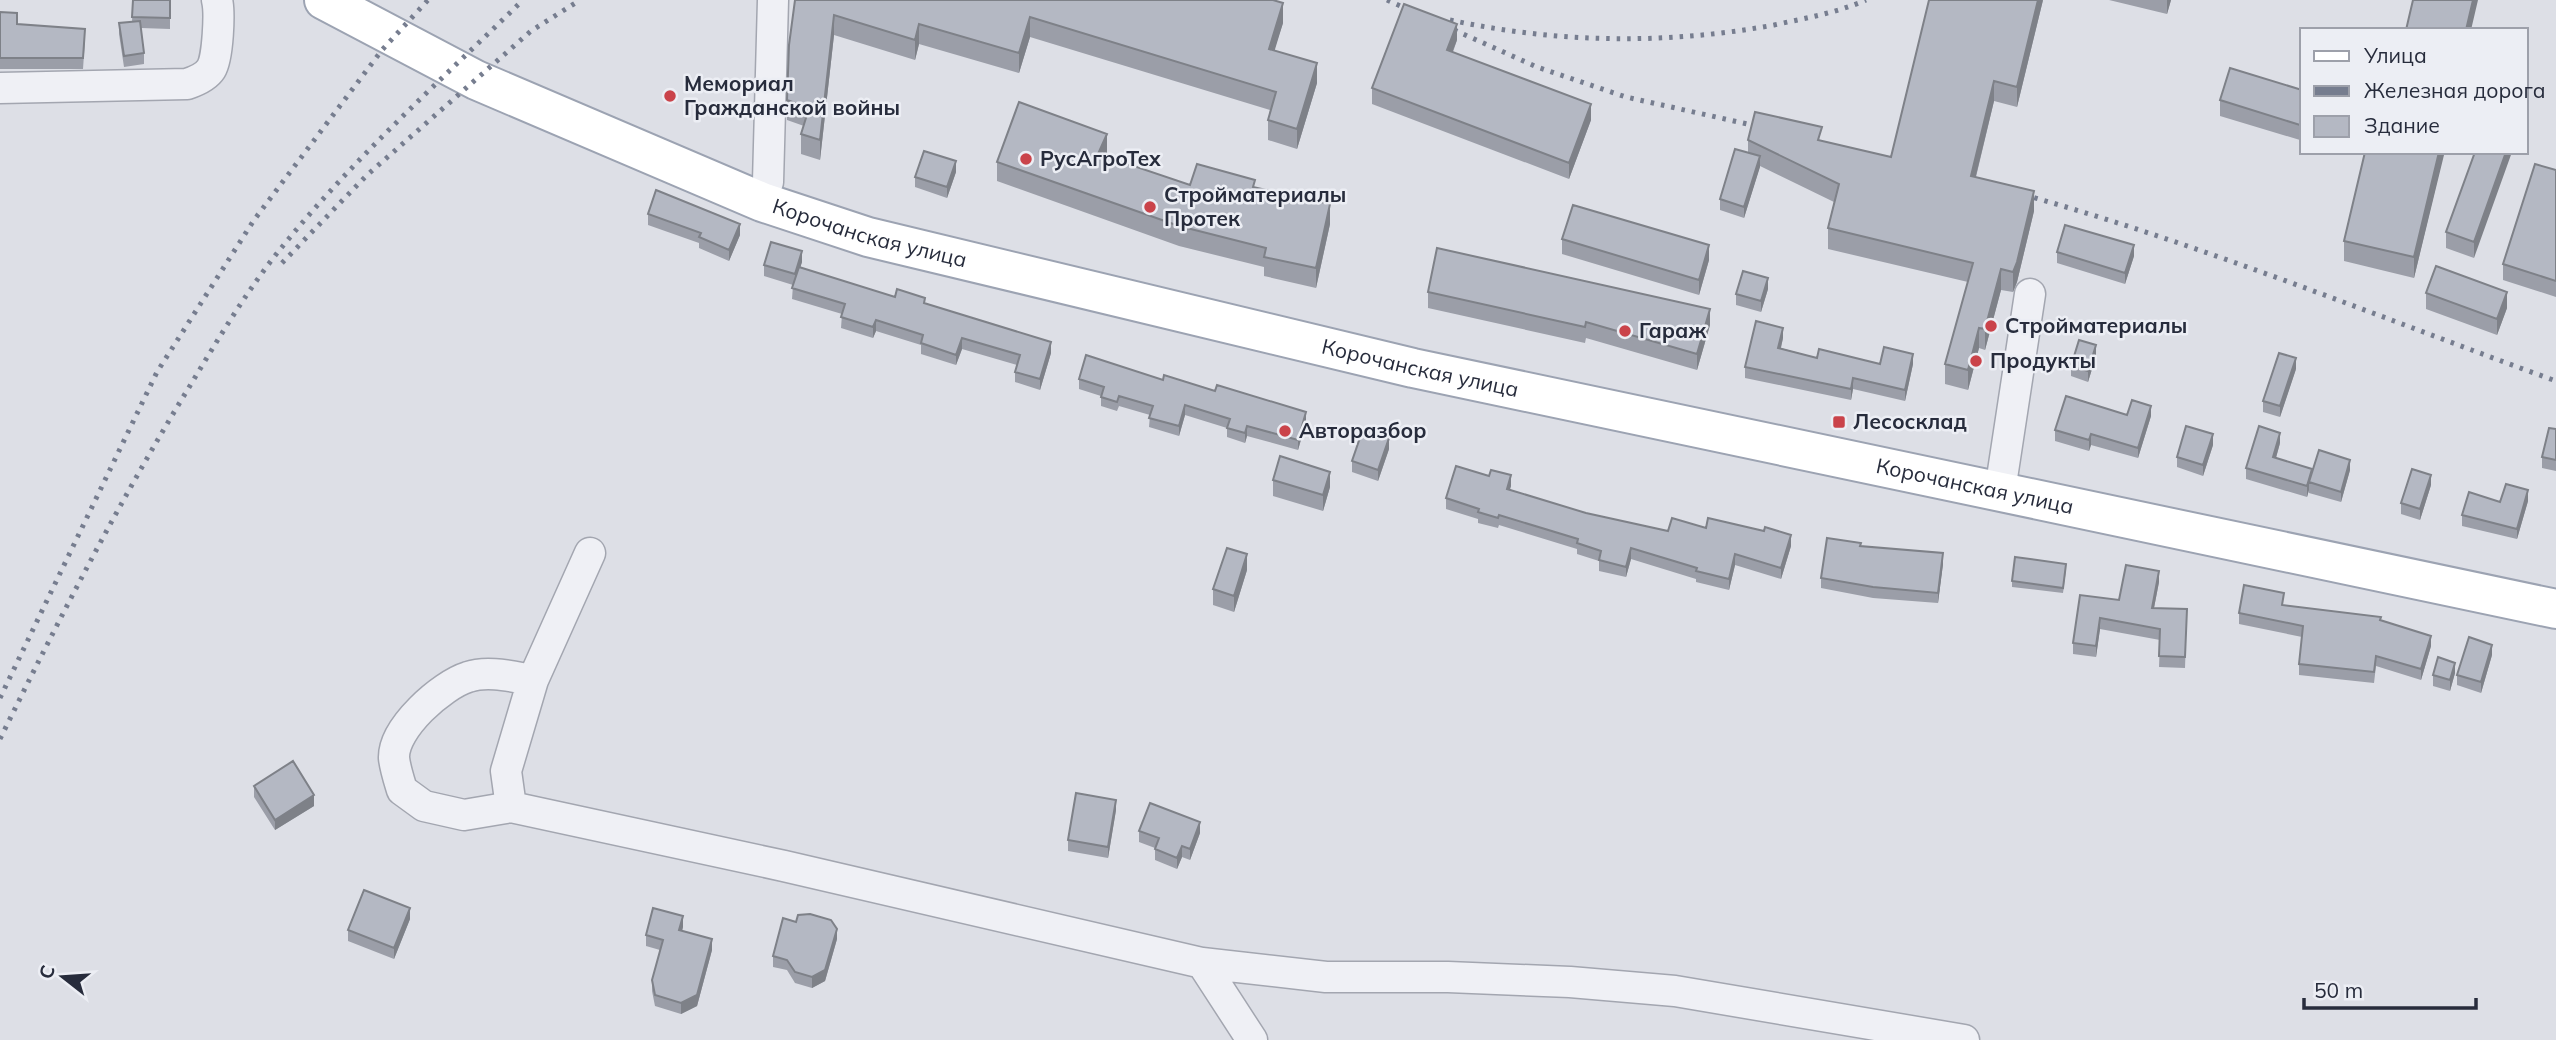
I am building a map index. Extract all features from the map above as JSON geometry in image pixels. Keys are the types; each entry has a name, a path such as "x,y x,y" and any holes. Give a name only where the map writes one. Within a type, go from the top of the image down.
{"main road":[{"name":"Корочанская улица","path":"324,0 489,85 762,202 869,237 1401,366 2556,592"},
{"name":"Корочанская улица","path":"371,0 493,65 768,182 872,216 1414,349 2556,609"}],"street":[{"path":"0,88 187,84 199,79 211,69 216,54 217,0"},
{"path":"768,182 772,0"},
{"path":"2002,482 2030,294"},
{"path":"511,807 506,771 533,680 590,553"},
{"path":"533,680 503,675 470,676 435,694 407,726 394,756 402,790 424,806 464,814 511,807 784,866 1202,964 1326,977 1529,980 1675,991 1965,1040"},
{"path":"1202,964 1252,1040"}],"building":[{"path":"133,0 170,0 170,18 132,17"},
{"path":"795,0 1273,0 1283,3 1269,49 1317,63 1297,129 1268,120 1276,92 1030,17 1019,53 919,24 915,40 834,15 820,140 801,134 809,108 787,100 789,45"},
{"path":"1929,0 2038,0 2017,87 1994,81 1971,176 2034,191 2017,262 2013,272 2001,269 1985,329 1979,328 1968,370 1945,364 1973,263 1828,228 1839,184 1748,140 1755,112 1822,127 1818,140 1891,157"},
{"path":"2413,0 2473,0 2466,28 2406,28"},
{"path":"1404,4 1457,24 1447,50 1591,104 1569,163 1372,88"},
{"path":"0,12 17,13 17,24 85,29 83,58 0,58"},
{"path":"140,21 144,53 124,56 119,23"},
{"path":"2230,68 2300,89 2300,125 2220,100"},
{"path":"1019,102 1107,134 1098,154 1190,185 1197,164 1255,180 1253,187 1330,204 1316,268 1264,257 1266,248 1179,226 997,162"},
{"path":"1735,149 1760,156 1744,207 1720,199"},
{"path":"924,151 956,161 947,187 915,177"},
{"path":"2365,154 2439,154 2414,257 2344,241"},
{"path":"2474,154 2505,154 2474,242 2446,232"},
{"path":"2535,164 2556,170 2556,281 2503,264"},
{"path":"656,190 740,224 729,250 699,237 701,233 648,214"},
{"path":"1573,205 1709,245 1699,280 1562,239"},
{"path":"2065,225 2134,245 2125,273 2057,252"},
{"path":"771,242 802,251 795,274 764,265"},
{"path":"1437,248 1710,309 1697,354 1586,322 1585,327 1428,292"},
{"path":"2436,266 2507,292 2497,319 2426,293"},
{"path":"799,267 895,297 897,289 925,298 924,303 1051,342 1040,379 1015,372 1020,355 962,338 956,355 921,343 923,335 876,320 873,327 841,317 845,304 792,288"},
{"path":"1743,271 1768,278 1761,301 1736,294"},
{"path":"1756,321 1783,328 1778,348 1817,358 1819,349 1880,364 1884,347 1913,354 1905,390 1853,378 1851,389 1745,367"},
{"path":"2079,340 2096,345 2088,371 2071,366"},
{"path":"2279,353 2296,358 2280,406 2263,401"},
{"path":"1086,355 1163,380 1164,375 1215,391 1217,385 1306,412 1298,440 1247,426 1245,433 1227,428 1230,419 1185,405 1179,426 1149,418 1153,406 1119,396 1117,402 1101,397 1104,387 1079,379"},
{"path":"2066,396 2127,415 2132,400 2151,406 2138,448 2091,434 2089,440 2055,430"},
{"path":"2186,426 2213,434 2203,465 2177,457"},
{"path":"2259,426 2280,433 2273,457 2312,469 2307,486 2246,468"},
{"path":"2549,428 2556,429 2556,460 2542,457"},
{"path":"1363,429 1389,438 1378,470 1352,461"},
{"path":"2319,450 2350,460 2341,492 2309,482"},
{"path":"1280,456 1330,472 1323,495 1273,480"},
{"path":"1456,466 1489,476 1491,470 1511,475 1507,489 1586,513 1668,531 1672,518 1706,528 1708,518 1764,531 1765,527 1791,535 1781,568 1735,554 1729,579 1696,571 1697,568 1631,548 1626,567 1599,560 1601,551 1577,543 1578,539 1499,515 1498,518 1478,512 1479,509 1446,498"},
{"path":"2412,469 2431,475 2420,509 2401,503"},
{"path":"2506,484 2528,490 2517,529 2462,515 2469,492 2500,502"},
{"path":"1827,538 1861,543 1860,546 1943,553 1938,593 1873,587 1821,578"},
{"path":"1227,548 1247,554 1234,596 1213,589"},
{"path":"2015,557 2066,564 2063,588 2012,581"},
{"path":"2126,565 2159,571 2152,608 2187,609 2185,657 2159,656 2160,629 2100,618 2096,646 2073,643 2080,595 2119,600"},
{"path":"2244,585 2284,593 2282,605 2381,617 2380,620 2431,636 2421,669 2376,656 2374,672 2299,664 2303,626 2239,613"},
{"path":"2469,637 2492,645 2481,682 2457,675"},
{"path":"2438,657 2455,663 2450,680 2433,675"},
{"path":"293,761 314,795 275,820 254,786"},
{"path":"1076,793 1116,800 1108,847 1068,840"},
{"path":"1150,803 1200,822 1190,849 1182,846 1177,858 1155,849 1159,838 1139,831"},
{"path":"364,890 410,908 394,948 348,930"},
{"path":"653,908 683,916 679,930 712,939 697,995 681,1003 655,995 652,980 663,940 646,935"},
{"path":"810,914 831,920 837,929 825,970 812,977 795,972 787,960 773,956 783,918 796,922 798,915"}],"railway":[{"path":"0,698 157,372 254,220 382,50 428,0"},
{"path":"0,739 67,605 138,474 210,353 257,281 282,247 338,182 523,0"},
{"path":"282,263 366,176 531,31 580,0"},
{"path":"1387,0 1537,67 1626,97 1770,129"},
{"path":"1450,20 1490,28 1571,37 1652,38 1692,36 1774,25 1832,12 1866,0"},
{"path":"2014,192 2219,257 2556,381"}],"place":[{"name":"Мемориал Гражданской войны","path":"670,96"},
{"name":"РусАгроТех","path":"1026,159"},
{"name":"Стройматериалы Протек","path":"1150,207"},
{"name":"Стройматериалы","path":"1991,326"},
{"name":"Гараж","path":"1625,331"},
{"name":"Продукты","path":"1976,361"},
{"name":"Лесосклад","path":"1839,422"},
{"name":"Авторазбор","path":"1285,431"}]}
